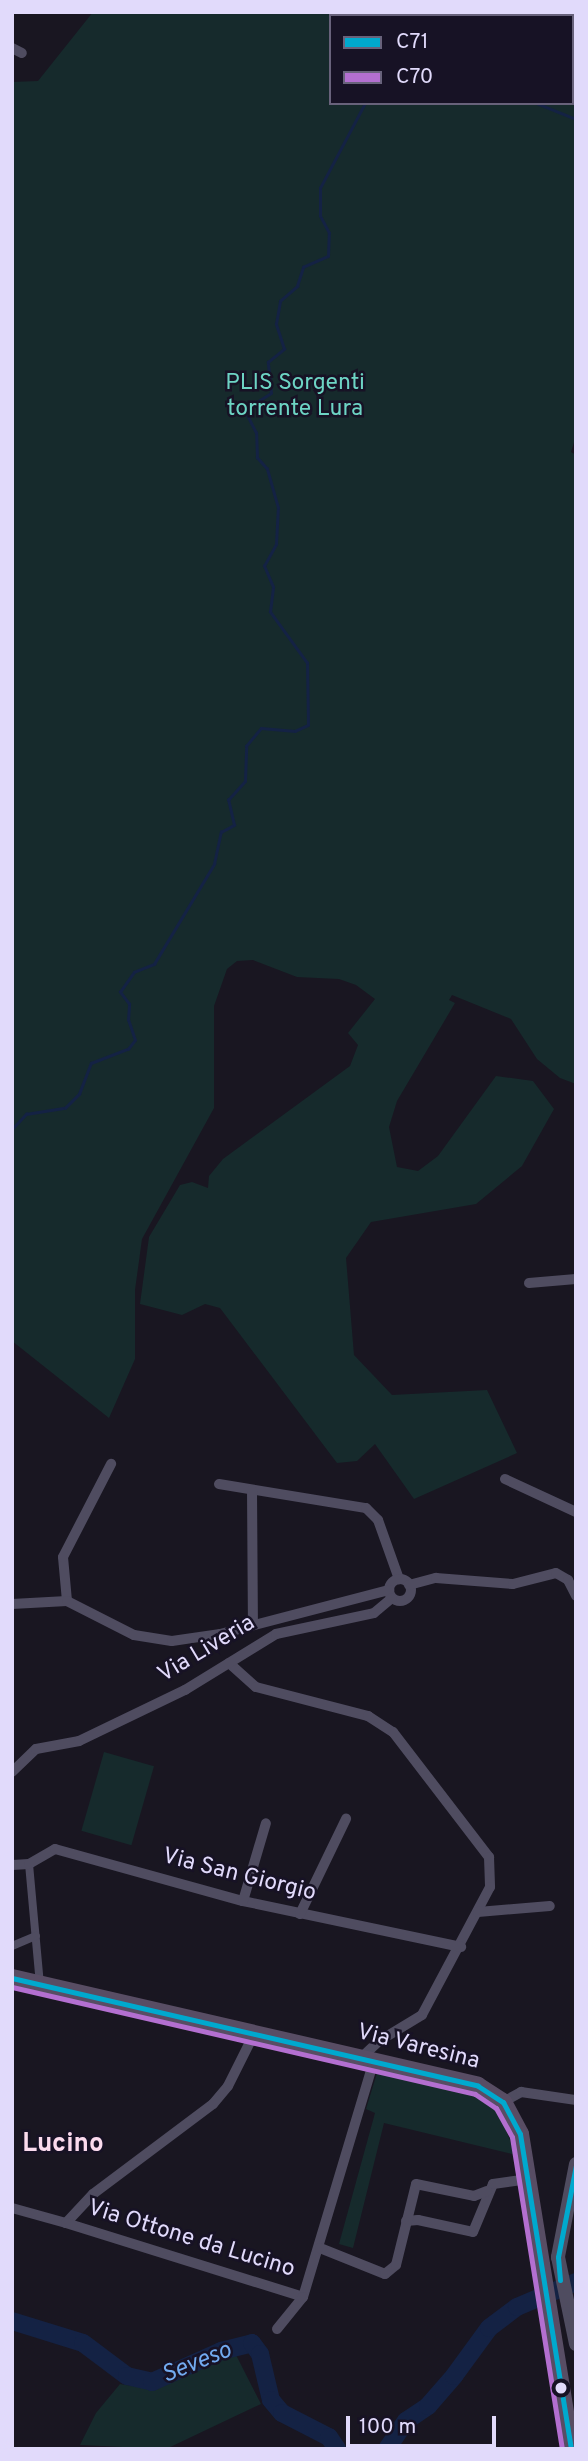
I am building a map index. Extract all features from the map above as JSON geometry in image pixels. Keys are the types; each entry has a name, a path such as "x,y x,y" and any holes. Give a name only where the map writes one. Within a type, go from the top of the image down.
{"main road":[{"name":"Via Varesina","path":"12,1978 478,2086 503,2102"},
{"path":"503,2102 520,2134 527,2179 554,2291 571,2449"}],"street":[{"path":"529,1283 576,1279"},
{"path":"67,1601 63,1557 111,1464"},
{"path":"505,1479 576,1512"},
{"path":"12,1604 67,1601 134,1635 173,1642 391,1594 406,1598 404,1582 378,1520 366,1508 219,1484"},
{"path":"252,1490 253,1625"},
{"path":"391,1594 404,1582 436,1578 513,1584 548,1573 563,1576 576,1572"},
{"path":"563,1576 576,1596"},
{"name":"Via Liveria","path":"12,1772 36,1749 79,1741 185,1690 229,1663 248,1647 276,1634 374,1613 391,1594"},
{"path":"229,1663 256,1687 368,1716 393,1732 489,1857 490,1887 461,1947 422,2015 379,2041 368,2060"},
{"path":"300,1913 346,1819"},
{"path":"243,1902 266,1823"},
{"name":"Via San Giorgio","path":"12,1866 29,1864 55,1849 243,1902 461,1947"},
{"path":"29,1864 40,1984"},
{"path":"478,1912 550,1906"},
{"path":"12,1946 36,1936"},
{"path":"66,2222 93,2194 213,2104 228,2085 254,2034"},
{"name":"Via Ottone da Lucino","path":"277,2329 303,2297 320,2248 368,2060"},
{"path":"503,2102 521,2092 576,2100"},
{"path":"576,2164 572,2201 558,2257 554,2291 576,2344"},
{"path":"406,2221 418,2220 472,2232 488,2191 498,2181 527,2179"},
{"path":"320,2248 385,2274 396,2264 416,2184 474,2196 488,2191"},
{"name":"Via Ottone da Lucino","path":"12,2208 66,2222 303,2297"}],"green space":[{"name":"PLIS Sorgenti torrente Lura","path":"93,12 576,12 576,436 571,452 576,455 576,1084 560,1078 537,1059 511,1019 452,995 449,1000 455,1003 397,1101 389,1127 397,1167 418,1171 438,1156 496,1076 533,1081 554,1109 522,1166 476,1204 371,1222 346,1258 354,1355 392,1395 487,1390 517,1453 414,1499 375,1444 357,1461 337,1463 220,1308 205,1304 182,1315 140,1304 149,1237 180,1185 192,1182 208,1188 209,1176 223,1159 350,1066 358,1045 348,1033 375,999 356,985 339,979 297,977 253,960 237,961 227,969 214,1006 214,1108 142,1239 135,1290 135,1359 109,1418 12,1341 12,82 38,81"},
{"path":"104,1752 154,1766 131,1845 81,1831"},
{"path":"377,2073 476,2096 497,2108 516,2155 384,2123 353,2248 339,2244 375,2113 366,2109"},
{"path":"235,2353 261,2404 166,2449 80,2445 96,2413 120,2384 151,2389"}],"waterway":[{"path":"12,1129 26,1114 65,1108 79,1094 91,1063 128,1049 135,1040 128,1020 129,1004 120,992 134,972 154,964 214,864 221,832 234,825 228,800 245,781 246,746 261,728 295,731 308,725 307,663 270,612 273,587 264,566 276,544 278,508 267,469 257,458 256,433 247,415 252,405 271,393 268,362 284,349 276,324 280,301 297,286 303,267 328,256 329,233 320,216 320,188 364,105"},
{"path":"541,105 576,119"},
{"name":"Seveso","path":"387,2449 406,2421 428,2406 454,2376 489,2328 517,2307 576,2282"},
{"name":"Seveso","path":"12,2321 83,2343 127,2376 152,2382 221,2351 252,2343 260,2354 271,2400 282,2413 329,2437 337,2449"}],"transit line":[{"name":"C71","path":"12,1978 478,2086 503,2102 520,2134 571,2449"},
{"name":"C70","path":"12,1987 475,2094 496,2108 512,2137 562,2449"},
{"name":"C71","path":"560,2280 558,2257 576,2165"}],"district":[{"name":"Lucino","path":"63,2145"}]}
